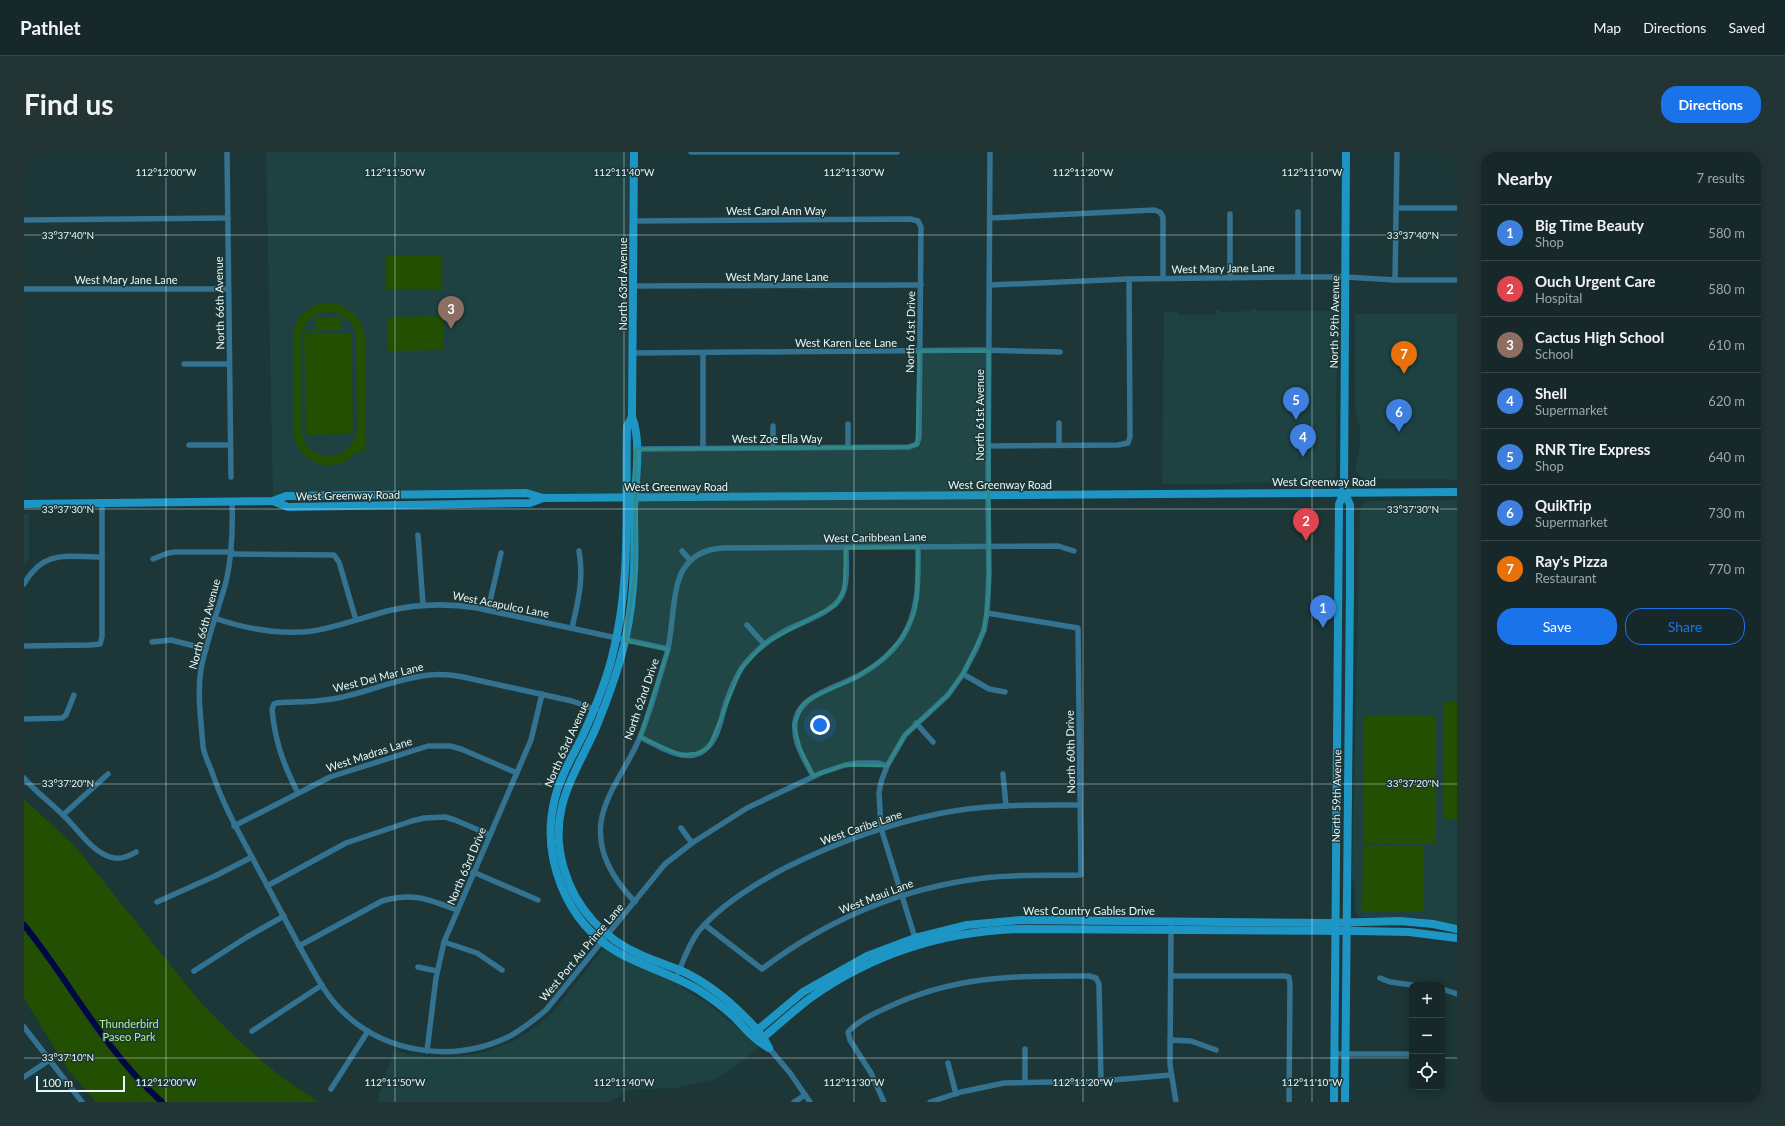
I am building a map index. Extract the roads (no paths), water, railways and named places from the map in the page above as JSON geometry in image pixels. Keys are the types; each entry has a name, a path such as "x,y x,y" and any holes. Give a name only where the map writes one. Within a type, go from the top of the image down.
{"main road":[{"name":"North 63rd Avenue","path":"634,152 632,353 632,417 636,426 634,570 625,641 608,697 598,710 557,790 553,808 550,838 555,870 565,896 578,916 605,938 632,955 678,974 720,1005 754,1033 769,1048"},
{"name":"North 59th Avenue","path":"1334,1102 1338,562 1339,504 1344,492 1346,152"},
{"name":"North 63rd Avenue","path":"598,710 622,610 625,582 627,426 632,417"},
{"name":"North 59th Avenue","path":"1344,492 1350,505 1345,1102"},
{"name":"West Greenway Road","path":"24,504 273,501 286,496 526,493 543,498 1457,492"},
{"path":"402,505 406,495"},
{"name":"West Greenway Road","path":"273,501 288,507 530,503 543,498"},
{"path":"1338,562 1350,562"},
{"path":"1338,611 1350,611"},
{"name":"West Country Gables Drive","path":"754,1033 803,992 832,974 867,956 916,942 959,927 1005,921 1171,926 1346,926 1420,922 1457,929"},
{"name":"West Country Gables Drive","path":"1346,926 1457,938"},
{"name":"West Country Gables Drive","path":"761,1040 798,1007 838,981 871,962 916,942"}],"street":[{"name":"North 66th Avenue","path":"227,152 230,477"},
{"path":"691,152 897,152"},
{"name":"North 61st Avenue","path":"916,942 881,828 879,793 887,766 905,735 916,723 932,711 948,695 963,674 984,630 987,613 989,591 988,446 990,152"},
{"path":"1395,280 1397,152"},
{"path":"1396,208 1457,208"},
{"path":"990,218 1154,210 1160,212 1163,217 1162,278"},
{"path":"1298,212 1298,277"},
{"path":"1230,214 1230,278"},
{"path":"24,220 228,218"},
{"name":"West Carol Ann Way","path":"634,221 910,219 918,221"},
{"name":"North 61st Drive","path":"917,444 919,437 921,285 921,227 918,221"},
{"name":"West Mary Jane Lane","path":"990,285 1162,278 1346,277 1395,280 1457,280"},
{"path":"988,446 1118,445 1128,443 1130,436 1131,356 1129,279"},
{"name":"West Mary Jane Lane","path":"633,286 921,285"},
{"name":"West Mary Jane Lane","path":"24,289 228,289"},
{"name":"West Karen Lee Lane","path":"632,353 919,351 1060,352"},
{"path":"702,448 703,353"},
{"path":"184,364 229,364"},
{"path":"1059,423 1059,445"},
{"path":"848,424 848,448"},
{"path":"773,426 773,448"},
{"name":"West Zoe Ella Way","path":"636,449 909,447 917,444"},
{"path":"189,445 230,445"},
{"name":"North 66th Avenue","path":"232,501 231,553 226,583 214,618 201,670 199,701 204,750 218,790 234,826 299,946"},
{"path":"24,646 100,644 102,637 102,503"},
{"path":"418,535 424,605"},
{"name":"West Caribbean Lane","path":"690,560 699,553 714,548 1058,546 1074,551"},
{"path":"813,776 800,748 795,732 794,724 801,707 809,699 857,677 882,660 901,639 914,614 917,599 918,547"},
{"path":"640,737 681,755 693,755 703,751 709,746 716,734 726,703 740,669 764,644 783,632 836,605 844,590 846,548"},
{"path":"572,628 582,584 582,568 579,551"},
{"path":"682,551 690,560"},
{"path":"153,560 168,553 175,552 334,555 339,562 356,620"},
{"path":"488,610 501,553"},
{"path":"24,584 32,571 42,562 55,557 102,557"},
{"name":"North 62nd Drive","path":"635,902 621,887 606,861 601,843 601,821 608,800 640,737 668,649 677,586 682,571 690,560"},
{"name":"West Acapulco Lane","path":"214,618 257,630 290,633 325,629 398,609 424,605 454,605 488,610 625,641 668,649"},
{"name":"North 60th Drive","path":"987,613 1078,628 1081,875"},
{"path":"747,625 764,644"},
{"path":"152,642 171,640 206,649"},
{"path":"963,674 989,689 1005,692"},
{"name":"West Del Mar Lane","path":"298,792 278,749 272,709 274,704 281,701 300,702 333,699 410,678 431,675 463,677 572,701 598,710"},
{"name":"North 63rd Drive","path":"427,1051 437,971 444,942 531,740 542,694"},
{"path":"24,719 62,718 66,715 74,695"},
{"path":"916,723 933,742"},
{"name":"West Madras Lane","path":"234,826 298,792 342,772 428,746 450,746 461,749 517,773"},
{"name":"West Port Au Prince Lane","path":"299,946 322,985 342,1011 368,1031 397,1044 427,1051 456,1052 495,1043 524,1027 546,1010 666,864 692,843 747,808 813,776 845,765 868,763 887,766"},
{"path":"63,815 108,774"},
{"path":"1003,774 1006,806"},
{"path":"24,778 95,848 110,857 119,858 129,856 136,852"},
{"name":"West Caribe Lane","path":"678,974 691,943 705,925 742,894 769,876 843,841 881,828 942,813 1006,806 1080,805"},
{"path":"267,886 346,843 412,821 434,817 445,818 455,820 490,835"},
{"path":"681,828 692,843"},
{"path":"157,902 215,876 252,857"},
{"path":"473,872 538,900"},
{"name":"West Maui Lane","path":"705,925 762,969 790,948 821,930 856,912 901,895 942,884 985,878 1081,875"},
{"path":"299,946 382,901 397,897 422,897 457,910"},
{"path":"194,971 247,937 284,916"},
{"path":"1171,926 1170,1040 1171,1075 1176,1102"},
{"path":"444,942 478,953 502,970"},
{"path":"418,967 437,971"},
{"path":"884,1102 871,1072 850,1040 848,1032 853,1026 895,1004 925,992 958,983 1006,976 1089,976 1096,978 1099,984 1101,1082"},
{"path":"1170,976 1289,977 1289,1102"},
{"path":"1380,978 1390,982 1409,985"},
{"path":"252,1031 322,985"},
{"path":"1445,990 1457,994"},
{"path":"24,1027 48,1061 82,1102"},
{"path":"331,1089 368,1031"},
{"path":"1170,1040 1191,1041 1216,1050"},
{"name":"North 63rd Avenue","path":"769,1048 790,1073 810,1102"},
{"path":"1025,1049 1025,1082"},
{"path":"1334,1054 1409,1054"},
{"path":"24,1077 48,1061"},
{"path":"948,1062 956,1094"},
{"path":"930,1102 988,1085 1025,1082 1101,1082 1171,1075"},
{"path":"794,1102 805,1095"}],"waterway":[{"path":"24,925 123,1061 162,1102"}],"place":[{"name":"Cactus High School","path":"451,329"},
{"name":"Ray's Pizza","path":"1404,374"},
{"name":"RNR Tire Express","path":"1296,420"},
{"name":"QuikTrip","path":"1399,432"},
{"name":"Shell","path":"1303,457"},
{"name":"Ouch Urgent Care","path":"1306,541"},
{"name":"Big Time Beauty","path":"1323,628"}],"park label":[{"name":"Thunderbird Paseo Park","path":"129,1029"}]}
